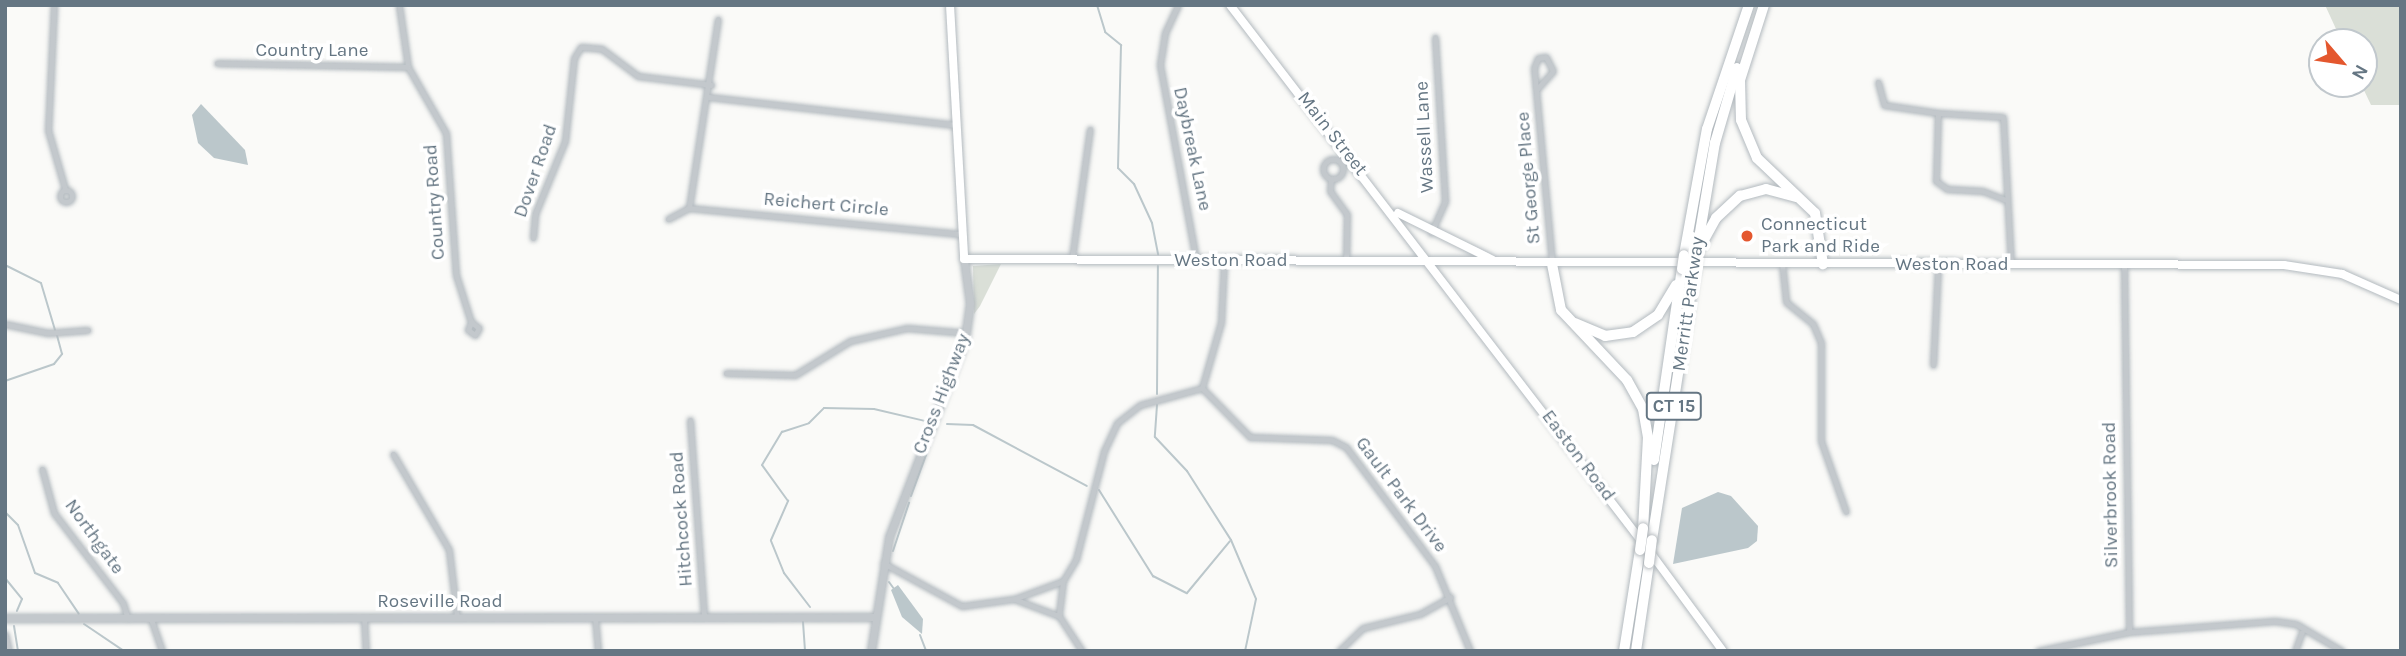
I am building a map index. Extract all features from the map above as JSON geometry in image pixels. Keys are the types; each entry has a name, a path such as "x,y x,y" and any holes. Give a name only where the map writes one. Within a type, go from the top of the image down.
{"highway":[{"name":"Merritt Parkway","path":"1624,651 1684,255 1707,129 1749,5"},
{"name":"Merritt Parkway","path":"1636,651 1696,256 1722,117 1763,5"},
{"path":"1763,5 1741,80 1739,114 1753,152 1802,199 1821,227 1824,264"},
{"path":"1696,256 1716,218 1740,197 1766,189 1802,199"},
{"path":"1552,264 1561,310 1640,400 1648,437 1643,528"},
{"path":"1561,310 1594,333 1625,335 1658,315 1682,269"}],"main road":[{"name":"Cross Highway","path":"950,5 960,234 964,259"},
{"name":"Main Street","path":"1230,5 1432,263"},
{"name":"Weston Road","path":"1392,210 1431,233 1497,261"},
{"name":"Weston Road","path":"964,259 2313,268 2359,280 2401,300"},
{"name":"Easton Road","path":"1432,263 1723,651"}],"street":[{"path":"54,5 48,130 65,190"},
{"name":"Country Road","path":"399,5 408,67 446,133 456,275 471,322"},
{"name":"Daybreak Lane","path":"1178,5 1165,33 1160,65 1196,260"},
{"path":"668,219 689,208 711,85 718,19"},
{"name":"Wassell Lane","path":"1431,233 1445,201 1435,37"},
{"name":"Dover Road","path":"533,238 535,214 565,141 574,58 581,47 602,49 638,76 711,85"},
{"name":"St George Place","path":"1537,89 1553,71 1546,57 1535,62 1537,89 1552,264"},
{"name":"Country Lane","path":"217,63 408,67"},
{"path":"1878,82 1884,105 1938,113 2003,117 2011,265"},
{"path":"709,97 955,125"},
{"path":"1938,113 1937,181 1947,189 1983,191 2006,201"},
{"path":"1072,258 1090,129"},
{"path":"1331,179 1330,191 1346,214 1346,262"},
{"name":"Reichert Circle","path":"689,208 960,234"},
{"name":"Cross Highway","path":"871,651 883,564 967,333 964,259"},
{"path":"1059,616 1063,581 1076,559 1104,451 1117,423 1140,405 1202,388 1222,322 1224,260"},
{"path":"1782,263 1786,302 1813,324 1821,343 1821,441 1846,512"},
{"path":"1933,365 1938,265"},
{"name":"Silverbrook Road","path":"2124,265 2129,632"},
{"path":"5,324 56,332 88,330"},
{"path":"726,373 794,375 850,341 907,328 967,333"},
{"name":"Gault Park Drive","path":"1202,388 1250,437 1332,440 1345,445 1431,559 1451,597 1469,651"},
{"name":"Hitchcock Road","path":"690,420 704,616"},
{"path":"393,454 404,465 419,503 449,550 457,617"},
{"name":"Northgate","path":"42,469 54,513 123,603 128,619"},
{"path":"883,564 954,605 1014,599 1063,581"},
{"path":"1339,651 1363,628 1420,614 1451,597"},
{"path":"1014,599 1059,616 1082,651"},
{"path":"595,617 598,651"},
{"name":"Roseville Road","path":"5,618 875,617"},
{"path":"364,618 366,651"},
{"path":"150,619 162,651"},
{"path":"2038,651 2129,632 2275,621 2291,622 2302,632 2342,651"},
{"path":"2295,651 2302,632"},
{"path":"5,634 9,651"}],"shaded area":[{"path":"2325,5 2401,5 2401,105 2371,105 2368,98 2378,98 2378,28 2336,28"},
{"path":"201,104 245,150 248,165 214,158 198,143 192,115"},
{"path":"1001,264 980,306 974,314 973,266"},
{"path":"1718,492 1731,496 1758,526 1757,541 1748,548 1673,564 1682,508"},
{"path":"898,585 923,619 922,634 902,617 891,590"}],"waterway":[{"path":"1097,5 1105,32 1121,45 1118,168 1134,184 1152,223 1158,254"},
{"path":"5,265 41,283 55,330"},
{"path":"1157,394 1158,266"},
{"path":"5,381 54,364 62,354 57,335"},
{"path":"1157,405 1155,437 1187,471 1231,540 1256,599 1245,651"},
{"path":"810,607 784,573 771,540 788,501 762,465 782,432 809,423 824,408 874,409 925,421"},
{"path":"947,424 973,425 1087,486"},
{"path":"911,496 930,444"},
{"path":"1099,490 1153,576 1187,593 1230,541"},
{"path":"893,551 909,503"},
{"path":"5,512 18,525 35,573 58,583 79,614"},
{"path":"5,578 22,599 17,611"},
{"path":"889,582 894,589"},
{"path":"803,622 805,651"},
{"path":"84,624 124,651"},
{"path":"14,626 18,651"},
{"path":"920,635 926,651"}],"place":[{"name":"Connecticut Park and Ride","path":"1747,236"}]}
